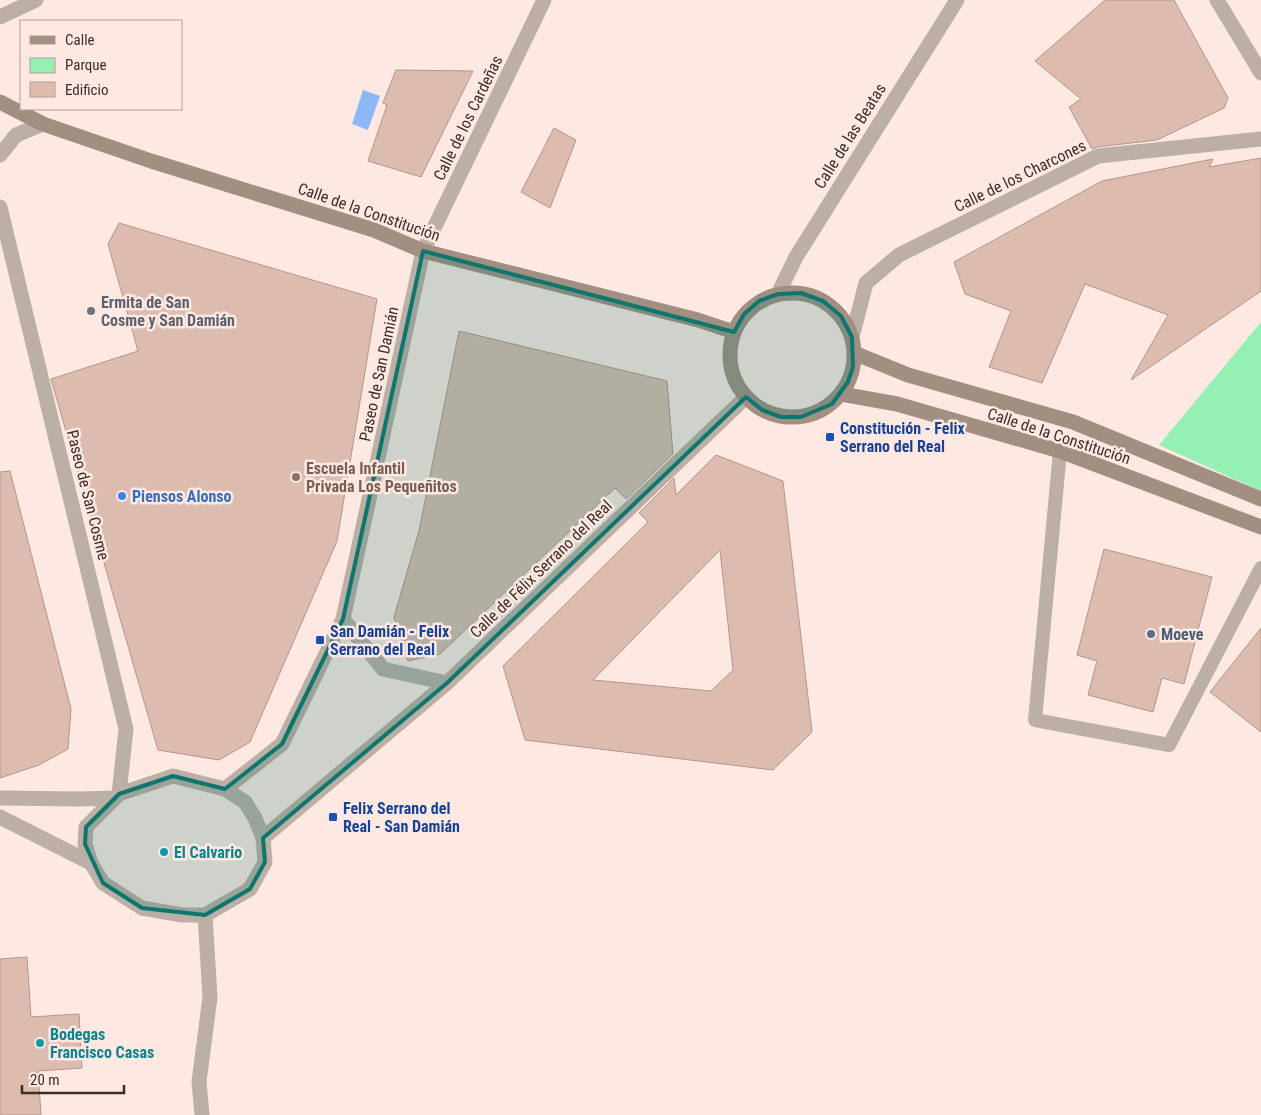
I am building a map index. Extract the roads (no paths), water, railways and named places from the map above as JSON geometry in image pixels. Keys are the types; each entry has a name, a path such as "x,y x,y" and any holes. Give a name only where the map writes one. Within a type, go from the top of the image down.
{"street":[{"path":"0,17 36,0"},
{"name":"Calle de los Cardeñas","path":"423,251 544,0"},
{"name":"Calle de las Beatas","path":"778,294 796,257 956,0"},
{"path":"1217,0 1261,72"},
{"name":"Calle de la Constitución","path":"0,102 43,124 151,161 374,230 423,251 688,317 734,332"},
{"path":"0,155 16,135 43,124"},
{"name":"Calle de los Charcones","path":"852,337 866,283 899,255 1098,156 1261,139"},
{"name":"Paseo de San Cosme","path":"0,207 126,730 117,796"},
{"name":"Paseo de San Damián","path":"225,789 282,744 343,620 423,251"},
{"path":"801,293 823,301 841,316 852,337 853,367 848,382 832,404 821,411 802,417 781,417 762,410 746,397 733,377 729,355 734,332 744,314 759,301 778,294 801,293"},
{"name":"Calle de la Constitución","path":"854,352 908,375 1073,422 1261,499"},
{"name":"Calle de la Constitución","path":"840,394 897,404 1060,451 1261,527"},
{"name":"Calle de Félix Serrano del Real","path":"262,838 447,683 746,397"},
{"path":"343,620 383,669 447,683"},
{"path":"0,798 79,799 117,796 174,776 225,789 245,802 255,818 262,838 265,862 250,889 205,915 182,915 142,908 103,883 91,863 84,844 86,827 117,796"},
{"path":"0,816 91,863"},
{"path":"202,1115 199,1082 210,997 205,915"}],"lane":[{"path":"1060,451 1035,720 1169,745 1261,568"}],"water":[{"path":"363,90 380,96 368,130 352,124"}],"place":[{"name":"Ermita de San Cosme y San Damián","path":"91,311"},
{"name":"Constitución - Felix Serrano del Real","path":"830,437"},
{"name":"Escuela Infantil Privada Los Pequeñitos","path":"296,477"},
{"name":"Piensos Alonso","path":"122,496"},
{"name":"Moeve","path":"1151,634"},
{"name":"San Damián - Felix Serrano del Real","path":"320,640"},
{"name":"Felix Serrano del Real - San Damián","path":"333,817"},
{"name":"El Calvario","path":"164,852"},
{"name":"Bodegas Francisco Casas","path":"40,1043"}]}
